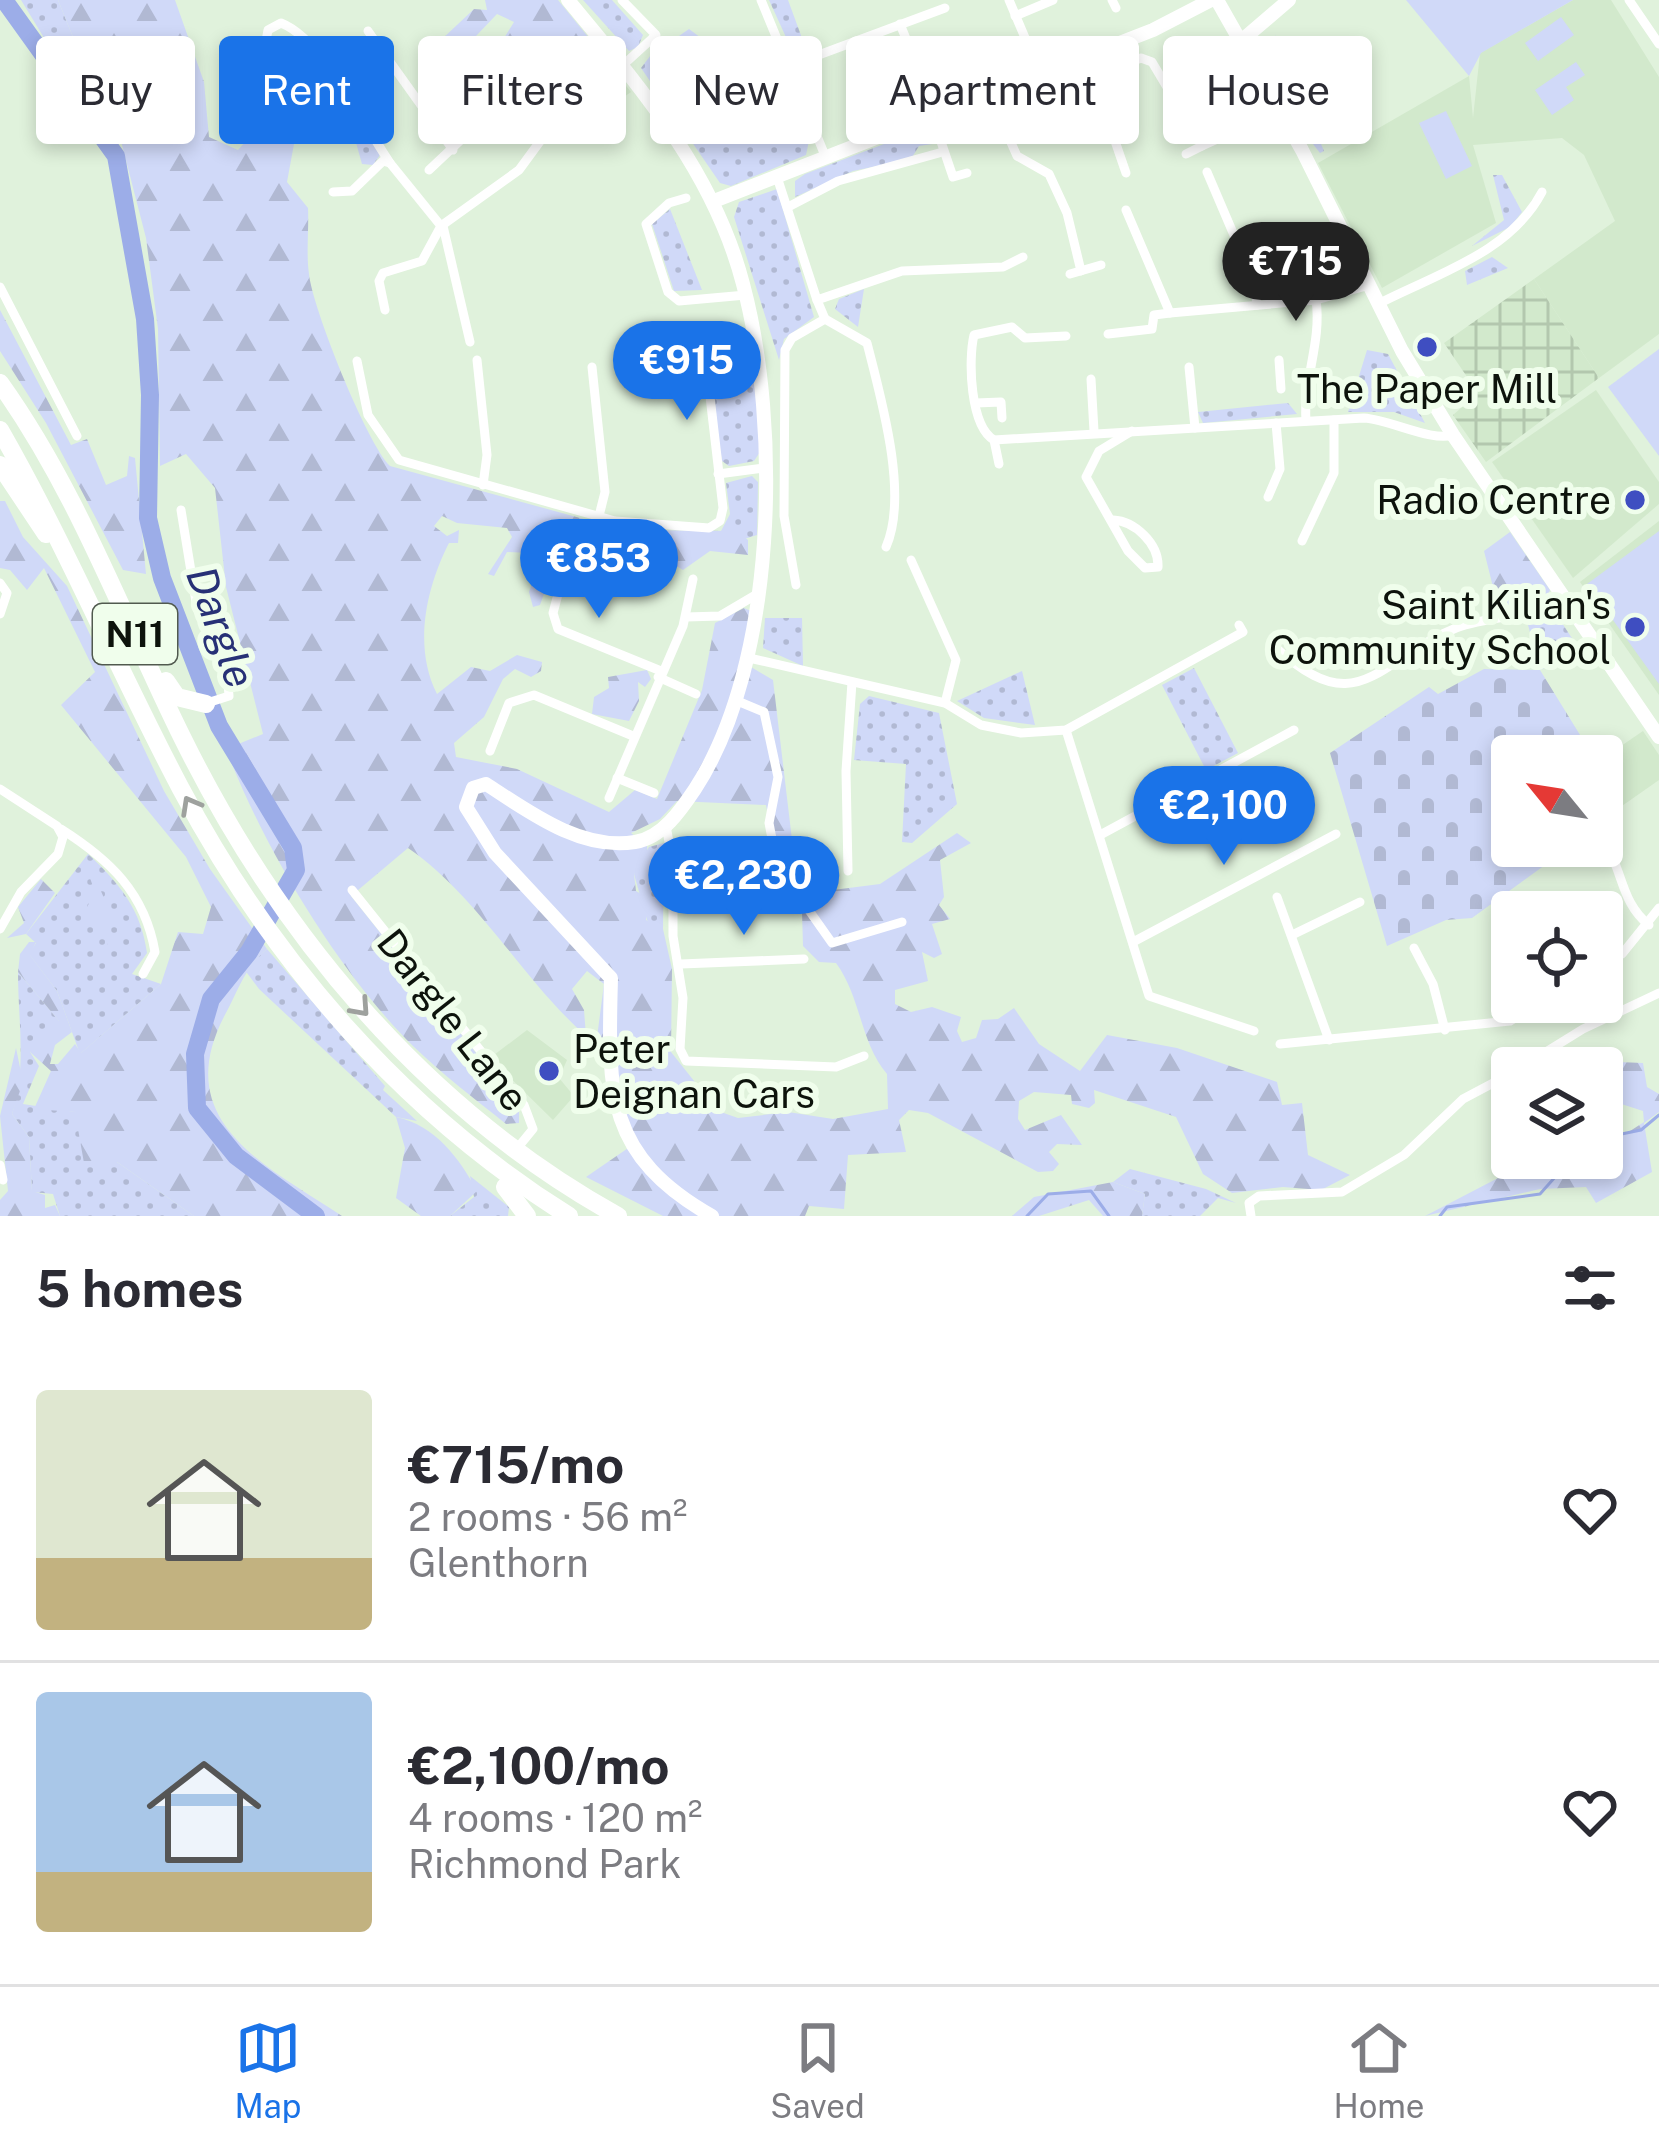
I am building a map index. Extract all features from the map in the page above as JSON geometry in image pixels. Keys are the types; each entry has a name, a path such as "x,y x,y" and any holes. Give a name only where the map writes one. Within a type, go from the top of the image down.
{"highway":[{"name":"N11","path":"0,383 77,514 183,739 289,915 394,1043 515,1151 618,1216"},
{"path":"0,430 92,602"},
{"name":"N11","path":"0,465 92,602 180,788 275,938 380,1067 520,1201 526,1216"},
{"name":"N11","path":"77,514 98,536 172,692 212,703 190,731 251,844 254,863"},
{"name":"N11","path":"457,1138 569,1216"},
{"name":"N11","path":"589,1200 629,1216"}],"street":[{"path":"568,0 597,36"},
{"path":"622,0 656,35 626,54"},
{"path":"761,0 776,36"},
{"path":"1009,0 1024,36"},
{"path":"1016,16 1053,0"},
{"path":"1136,36 1214,0 1238,36"},
{"path":"1247,36 1289,0"},
{"path":"1629,0 1659,44"},
{"path":"822,54 945,8"},
{"path":"264,36 280,23 300,36"},
{"path":"900,23 905,36"},
{"path":"368,31 453,150"},
{"path":"1139,59 1152,62 1202,146"},
{"path":"626,72 674,133 714,201 746,295 763,369 759,593 748,658 702,779 666,826 632,844 584,837 547,824 486,784 473,788 466,807 495,853 611,977 607,1064 631,1144 671,1193 712,1216"},
{"path":"377,144 442,226 470,342"},
{"path":"429,170 458,144"},
{"path":"385,310 379,281 382,273 422,261 442,226 519,170 538,144"},
{"path":"820,144 826,158"},
{"path":"714,201 856,144"},
{"path":"943,144 953,177 967,173"},
{"path":"1012,144 1017,156 1049,174 1067,213 1075,272 1101,265"},
{"path":"1116,144 1126,173"},
{"path":"1186,154 1206,144"},
{"path":"1298,144 1376,305 1453,435 1655,732"},
{"path":"790,206 838,181 939,153"},
{"path":"333,192 352,191 383,161 389,163"},
{"path":"1207,172 1254,282 1257,305"},
{"path":"777,177 825,319 867,343 896,525 886,548"},
{"path":"1376,305 1500,244 1531,213 1542,192"},
{"path":"686,198 669,203 646,224 668,292 679,301 746,295"},
{"path":"1126,210 1170,313"},
{"path":"817,300 902,272 1003,267 1023,257"},
{"path":"1108,334 1152,329 1154,315 1316,300 1366,286"},
{"path":"0,287 77,436"},
{"path":"1306,421 1308,379 1318,345 1316,300"},
{"path":"796,585 784,516 784,350 792,338 825,319"},
{"path":"999,464 994,440 978,422 974,335 1012,327 1025,338 1066,336"},
{"path":"477,360 488,455 483,485"},
{"path":"1279,360 1281,389"},
{"path":"358,361 368,415 392,454 483,485 634,525 716,526 723,508 706,370"},
{"path":"592,367 604,492 599,517"},
{"path":"1189,367 1195,428"},
{"path":"1280,373 1308,379"},
{"path":"1091,379 1094,431"},
{"path":"1000,386 1002,418"},
{"path":"976,404 1001,402"},
{"path":"994,440 1334,420 1381,420 1437,439 1453,435"},
{"path":"1302,541 1334,473 1334,420"},
{"path":"1268,497 1280,469 1276,423"},
{"path":"1113,520 1123,520 1150,542 1158,567 1152,570 1137,562 1113,520 1097,504 1086,477 1099,451 1132,431"},
{"path":"718,474 764,468"},
{"path":"181,511 196,608 228,684 229,696 212,703"},
{"path":"567,560 553,613 558,629 696,694"},
{"path":"911,560 956,660 945,703"},
{"path":"609,798 686,616 693,579"},
{"path":"0,583 7,593 0,614"},
{"path":"686,616 720,616 759,593"},
{"path":"1274,646 1310,676 1345,685 1380,673 1462,626 1571,609"},
{"path":"748,658 945,703 981,725 1021,733 1066,730 1243,632 1239,625"},
{"path":"848,871 846,771 852,682"},
{"path":"490,752 509,703 535,695 633,736"},
{"path":"735,700 764,712 778,778 770,823 773,844 777,865 798,899 832,943 902,922"},
{"path":"1066,730 1149,996 1254,1031"},
{"path":"1102,834 1294,730"},
{"path":"617,778 654,794"},
{"path":"0,789 110,862 140,903 155,952 143,974"},
{"path":"0,928 21,892 58,854 63,837 56,826"},
{"path":"666,826 674,863 673,936 681,964 680,1048 691,1064 844,1066 864,1056"},
{"path":"1133,941 1336,834"},
{"path":"674,863 753,854"},
{"path":"1616,867 1625,898 1648,925"},
{"name":"Dargle Lane","path":"352,890 524,1105 533,1129 515,1151"},
{"path":"1277,897 1330,1040"},
{"path":"1292,935 1360,902"},
{"path":"1623,947 1659,908"},
{"path":"1414,948 1433,984 1445,1030"},
{"path":"681,964 804,959"},
{"path":"1554,1047 1659,993"},
{"path":"1280,1044 1496,1023"},
{"path":"1251,1216 1250,1203 1259,1196 1342,1192 1368,1178 1404,1154 1463,1099 1491,1084"},
{"path":"0,1165 3,1180"}],"shaded area":[{"path":"1573,0 1611,0 1659,77 1659,334 1599,378 1534,279 1615,221 1584,155 1562,138 1473,145 1496,223 1382,288 1318,163 1351,144 1372,144 1372,132 1469,76 1473,118 1480,53"},
{"path":"1534,279 1599,378 1486,462 1453,415 1478,393 1444,343"},
{"path":"1596,390 1659,482 1659,504 1573,578 1492,462"},
{"name":"Saint Kilian's Community School","path":"1659,521 1659,695 1580,582"},
{"path":"1643,731 1659,755 1659,780 1623,805 1623,745"},
{"path":"527,1030 567,1060 559,1078 574,1096 553,1120 490,1058"}],"green space":[{"path":"21,0 58,0 73,36 43,36"},
{"path":"58,0 175,0 188,36 73,36"},
{"path":"485,0 558,0 587,36 505,36 514,22 497,14 476,36 445,36 474,9 487,10"},
{"path":"583,0 612,0 643,35 638,47 629,51 626,36 615,36"},
{"path":"769,0 788,0 801,36 785,36"},
{"path":"1406,0 1573,0 1481,53 1469,76"},
{"path":"1561,17 1574,35 1538,61 1525,43"},
{"path":"650,56 650,81 641,68"},
{"path":"195,57 204,82 209,137 238,150 243,144 294,144 287,182 308,208 312,291 355,404 390,466 624,530 737,531 748,540 748,555 710,551 683,570 562,530 540,605 533,607 529,592 539,564 530,553 507,552 494,576 488,574 512,537 507,528 457,523 442,516 434,526 447,536 459,530 458,543 449,543 441,560 425,618 426,657 437,694 471,667 490,671 517,655 542,662 541,671 531,677 515,669 503,679 484,717 454,743 456,757 517,769 609,812 635,790 657,799 702,690 715,623 744,608 751,611 751,667 773,680 795,865 833,890 880,884 957,833 971,843 940,860 944,897 939,905 950,919 932,924 942,954 934,958 922,952 928,981 895,990 895,1004 911,1012 932,1007 961,1017 957,1031 962,1042 976,1038 982,1020 998,1019 1014,1008 1039,1044 1080,1071 1107,1035 1177,1048 1277,1082 1282,1105 1302,1103 1308,1155 1350,1175 1321,1190 1283,1187 1232,1193 1203,1174 1176,1117 1094,1090 1095,1103 1089,1108 1072,1104 1071,1095 1034,1092 1019,1101 1018,1119 1025,1130 1061,1115 1082,1145 1057,1144 1049,1152 1059,1164 1053,1171 1038,1172 928,1113 909,1110 899,1120 906,1152 848,1155 844,1209 809,1206 805,1216 663,1216 586,1177 634,1144 611,1059 600,1058 596,1045 604,984 587,971 572,989 584,1010 586,1036 457,890 408,848 351,896 519,1107 519,1123 506,1124 413,1046 357,982 282,867 226,749 263,734 226,587 215,488 186,454 160,466 158,329 146,238 122,144 195,144","holes":["677,801 766,805 785,906 802,912 803,946 819,962 836,963 844,976 871,1048 887,1074 888,1109 833,1119 788,1112 738,1118 718,1111 671,1052 672,969 663,929 646,920 646,897 636,891 634,874 648,862 647,846 631,833 660,819"]},
{"path":"1576,62 1585,75 1566,87 1574,100 1552,115 1535,90"},
{"path":"1446,111 1472,166 1446,179 1419,123"},
{"path":"356,144 373,144 380,155 373,165 362,164"},
{"path":"693,144 808,144 806,155 731,186 720,183"},
{"path":"884,144 932,144 919,146 911,159 853,171 795,197 795,181"},
{"path":"1493,175 1502,175 1522,212 1510,227 1472,246 1504,220"},
{"path":"777,189 814,317 784,339 779,360 734,217 739,202"},
{"path":"670,209 702,290 674,291 652,224"},
{"path":"1492,257 1508,268 1467,285 1465,271"},
{"path":"864,289 858,327 835,309 839,299"},
{"path":"0,310 71,445 87,439 106,485 127,476 129,456 135,458 146,574 123,570 46,423 0,351"},
{"path":"756,349 760,452 754,461 729,466 722,461 709,382 719,378 717,354"},
{"path":"1659,349 1659,456 1608,387"},
{"path":"1367,350 1388,354 1425,423 1394,412 1348,412"},
{"path":"1288,403 1297,414 1203,423 1198,412"},
{"path":"752,476 758,482 757,535 741,540 736,531 721,531 730,514 726,483"},
{"path":"0,501 5,501 23,537 67,586 164,791 210,869 267,949 244,978 211,1049 209,1082 216,1110 232,1135 255,1157 342,1216 194,1216 117,1162 84,1163 75,1112 34,1109 51,1071 30,1052 33,1040 59,1021 18,972 20,954 29,942 36,942 30,955 57,991 72,1032 55,1045 50,1064 58,1064 75,1044 81,1053 161,984 178,932 203,934 211,907 186,857 61,705 95,672 44,568 27,590 10,570 0,568"},
{"name":"Saint Kilian's Community School","path":"1659,531 1659,684 1587,584"},
{"path":"1510,532 1550,590 1545,602 1499,611 1484,551"},
{"path":"765,618 802,618 803,666 763,648"},
{"path":"1560,620 1581,652 1540,670 1527,621"},
{"path":"1194,668 1238,753 1206,770 1162,685"},
{"path":"1484,669 1540,670 1580,735 1491,735 1491,867 1542,867 1509,891 1491,891 1491,904 1472,918 1446,920 1387,946 1330,753 1429,687 1438,694"},
{"path":"647,670 651,679 645,687 638,682 639,701 629,721 592,714 594,697 609,688 608,677"},
{"path":"1022,671 1035,725 984,718 957,701"},
{"path":"869,696 939,713 957,804 912,843 902,842 906,764 854,760 860,704"},
{"path":"664,843 663,929 654,929 634,874 649,847"},
{"path":"88,854 119,887 140,923 147,953 132,974 161,984 80,1054 57,991 29,954 36,943 26,934"},
{"path":"86,867 106,904 107,945 106,933 97,927 100,910 86,909 95,892"},
{"path":"41,879 55,893 26,934 7,938 24,923 18,907"},
{"path":"267,949 385,1086 383,1090 417,1121 396,1117 259,989 244,969"},
{"path":"18,972 60,1022 30,1052 39,1066 23,1104 75,1112 117,1162 194,1216 60,1216 53,1194 32,1192 29,1137 12,1114 20,1062"},
{"path":"16,1048 23,1082 12,1114 29,1137 32,1191 45,1195 45,1208 55,1205 60,1216 0,1216 0,1200 8,1191 0,1116"},
{"path":"1623,1062 1643,1063 1647,1087 1659,1094 1659,1112 1644,1123 1652,1172 1596,1203 1586,1187 1540,1189 1425,1216 1496,1179 1623,1179 1623,1134 1644,1122 1643,1111 1623,1105"},
{"path":"396,1117 423,1127 445,1145 477,1191 450,1216 421,1216 396,1198 405,1148"},
{"path":"1130,1169 1206,1189 1236,1203 1218,1198 1200,1216 1142,1216 1145,1194 1113,1182"},
{"path":"470,1176 509,1207 508,1216 450,1216 474,1197"},
{"path":"1113,1182 1145,1194 1142,1216 1103,1216 1089,1200 1039,1216 1012,1216 1034,1197"}],"waterway":[{"name":"Dargle","path":"4,0 116,156 145,319 150,395 148,518 162,578 219,726 293,848 296,870 249,952 211,999 195,1054 197,1108 236,1156 316,1216"},
{"path":"1623,1134 1641,1130 1659,1115"},
{"path":"1440,1216 1447,1207 1540,1194 1553,1179"},
{"path":"1027,1216 1048,1194 1091,1191 1109,1216"}],"place":[{"name":"The Paper Mill","path":"1427,347"},
{"name":"Radio Centre","path":"1635,500"},
{"name":"Saint Kilian's Community School","path":"1635,627"},
{"name":"Peter Deignan Cars","path":"549,1071"}]}
